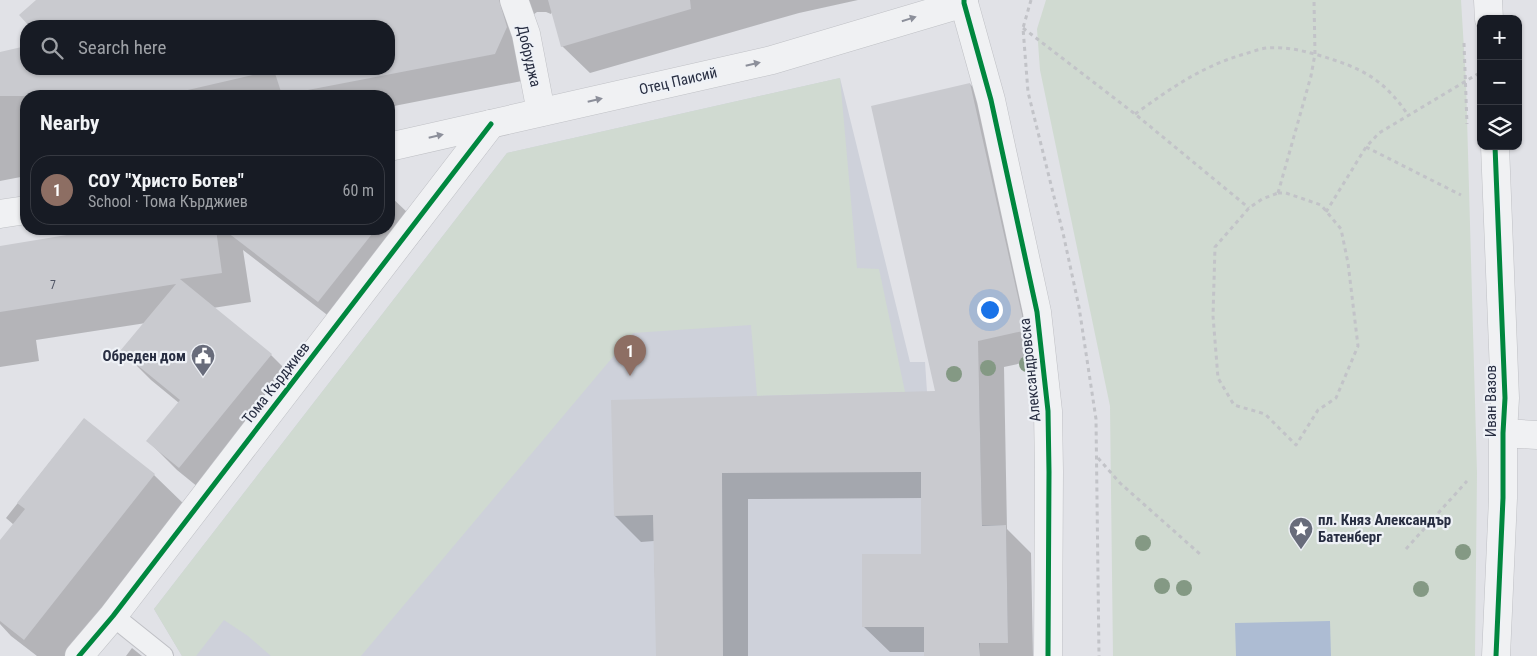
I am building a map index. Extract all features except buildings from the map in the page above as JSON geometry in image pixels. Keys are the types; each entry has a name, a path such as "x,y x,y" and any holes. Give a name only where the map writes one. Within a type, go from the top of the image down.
{"street":[{"name":"Добруджа","path":"514,0 526,34 541,112"},
{"path":"1488,0 1489,15"},
{"name":"Отец Паисий","path":"395,146 772,60 963,1"},
{"name":"Александровска","path":"963,1 991,100 1036,312 1048,411 1048,656"},
{"name":"Тома Кърджиев","path":"79,656 113,616 491,124"},
{"name":"Иван Вазов","path":"1494,150 1505,398 1496,656"},
{"path":"0,214 20,211"},
{"path":"1503,433 1537,435"}],"lane":[{"path":"113,616 163,656"}],"path":[{"path":"1031,0 1023,28 1135,114 1249,208"},
{"path":"1278,193 1311,76 1314,54 1314,0"},
{"path":"1464,36 1468,133"},
{"path":"1135,114 1209,66 1266,48 1287,49 1314,54 1356,68 1396,97 1408,115"},
{"path":"1326,212 1366,147 1379,133 1477,75"},
{"path":"1366,147 1462,196"},
{"path":"1278,193 1286,193 1321,205 1341,229 1348,263 1358,346 1348,375 1336,398 1318,410 1296,445 1265,414 1234,404 1218,378 1214,316 1215,247 1249,208 1262,199 1278,193"},
{"path":"1097,457 1120,482 1201,555"},
{"path":"1406,549 1469,479"}],"shaded area":[{"path":"1046,0 1461,0 1466,82 1477,473 1475,656 1113,656 1110,406 1040,70 1037,29"},
{"path":"840,78 910,362 925,362 927,392 979,390 982,525 1006,525 1008,643 980,643 980,656 182,656 154,609 507,153"},
{"path":"840,78 857,268 879,269 905,392 757,396 751,325 633,333 361,656 271,656 248,636 224,620 196,656 182,656 154,609 507,153"}],"water":[{"path":"1330,621 1331,656 1236,656 1235,623"}],"cycle path":[{"path":"964,0 991,100 1037,312 1048,411 1048,656"},
{"path":"79,656 113,616 491,124"},
{"path":"1495,150 1505,398 1496,656"}],"place":[{"name":"СОУ \"Христо Ботев\"","path":"630,376"},
{"name":"Oбреден дом","path":"203,377"},
{"name":"пл. Княз Александър Батенберг","path":"1301,550"}]}
